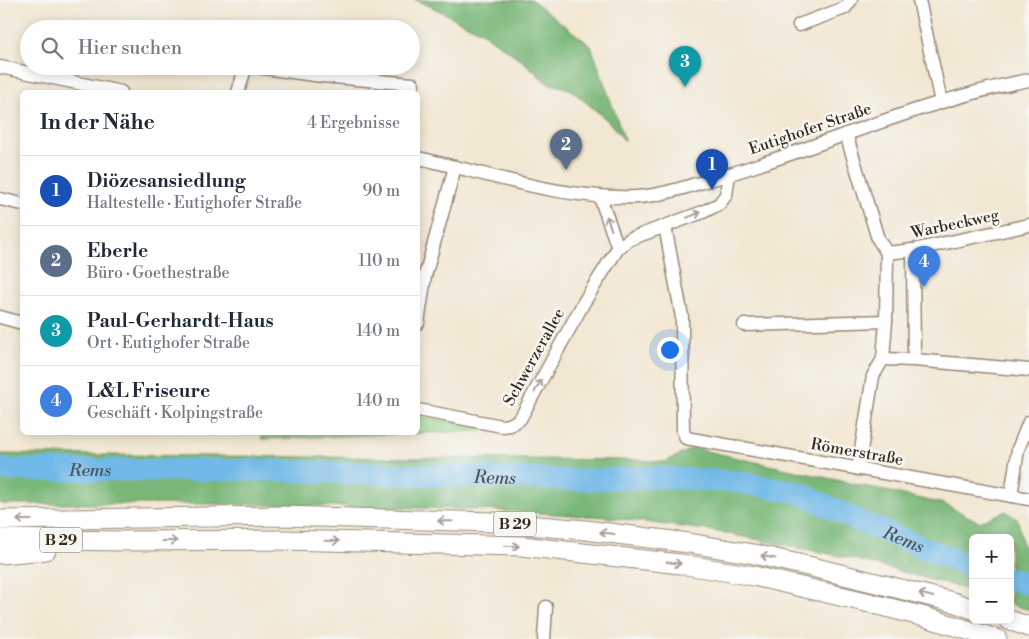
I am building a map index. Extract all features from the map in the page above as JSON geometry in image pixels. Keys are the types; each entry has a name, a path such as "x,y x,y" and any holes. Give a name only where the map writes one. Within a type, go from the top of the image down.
{"highway":[{"name":"B 29","path":"0,520 280,516 493,522 585,530 754,554 876,582 969,608"},
{"name":"B 29","path":"0,539 121,541 284,540 522,546 689,565 754,576 811,588 925,617 997,639"},
{"path":"0,554 121,541"},
{"path":"1014,622 1029,626"}],"street":[{"path":"799,25 845,8 851,0"},
{"path":"919,0 941,102"},
{"path":"0,67 20,71"},
{"path":"39,75 111,90"},
{"path":"239,90 245,75"},
{"path":"315,75 413,84"},
{"name":"Eutighofer Straße","path":"420,158 550,190 600,197 639,197 667,193 729,174 941,102 1029,80"},
{"path":"846,134 878,239 887,253 886,321 883,359 873,376 858,468"},
{"path":"420,310 425,276 455,167"},
{"name":"Schwerzerallee","path":"420,410 502,426 510,425 520,419 584,302 618,248 630,239 703,212 719,204 726,195 729,174"},
{"path":"600,197 618,248"},
{"path":"0,199 20,204"},
{"name":"Warbeckweg","path":"887,253 913,250 1029,225"},
{"name":"Römerstraße","path":"665,226 682,317 683,432 686,438 1029,499"},
{"path":"913,250 914,360"},
{"path":"0,317 20,322"},
{"path":"744,325 886,321"},
{"path":"883,359 1029,370"},
{"path":"1011,496 1018,449 1029,422"},
{"path":"544,639 546,607"}],"green space":[{"path":"415,0 532,0 591,46 625,141 607,120 570,89 547,83 524,62 483,33"},
{"path":"420,416 496,430 420,433"},
{"path":"262,435 366,435 262,439"},
{"path":"693,448 944,504 979,522 1006,511 1018,520 1023,547 1029,548 1029,610 1014,605 1014,534 969,534 969,590 850,558 714,531 606,517 467,509 222,504 0,504 0,454 638,460 665,462"}],"waterway":[{"name":"Rems","path":"0,470 255,470 578,480 655,477 740,482 800,493 861,522 969,566"},
{"name":"Rems","path":"1014,580 1029,584"}],"place":[{"name":"Paul-Gerhardt-Haus","path":"685,87"},
{"name":"Eberle","path":"566,170"},
{"name":"Diözesansiedlung","path":"712,190"},
{"name":"L&L Friseure","path":"924,287"}]}
